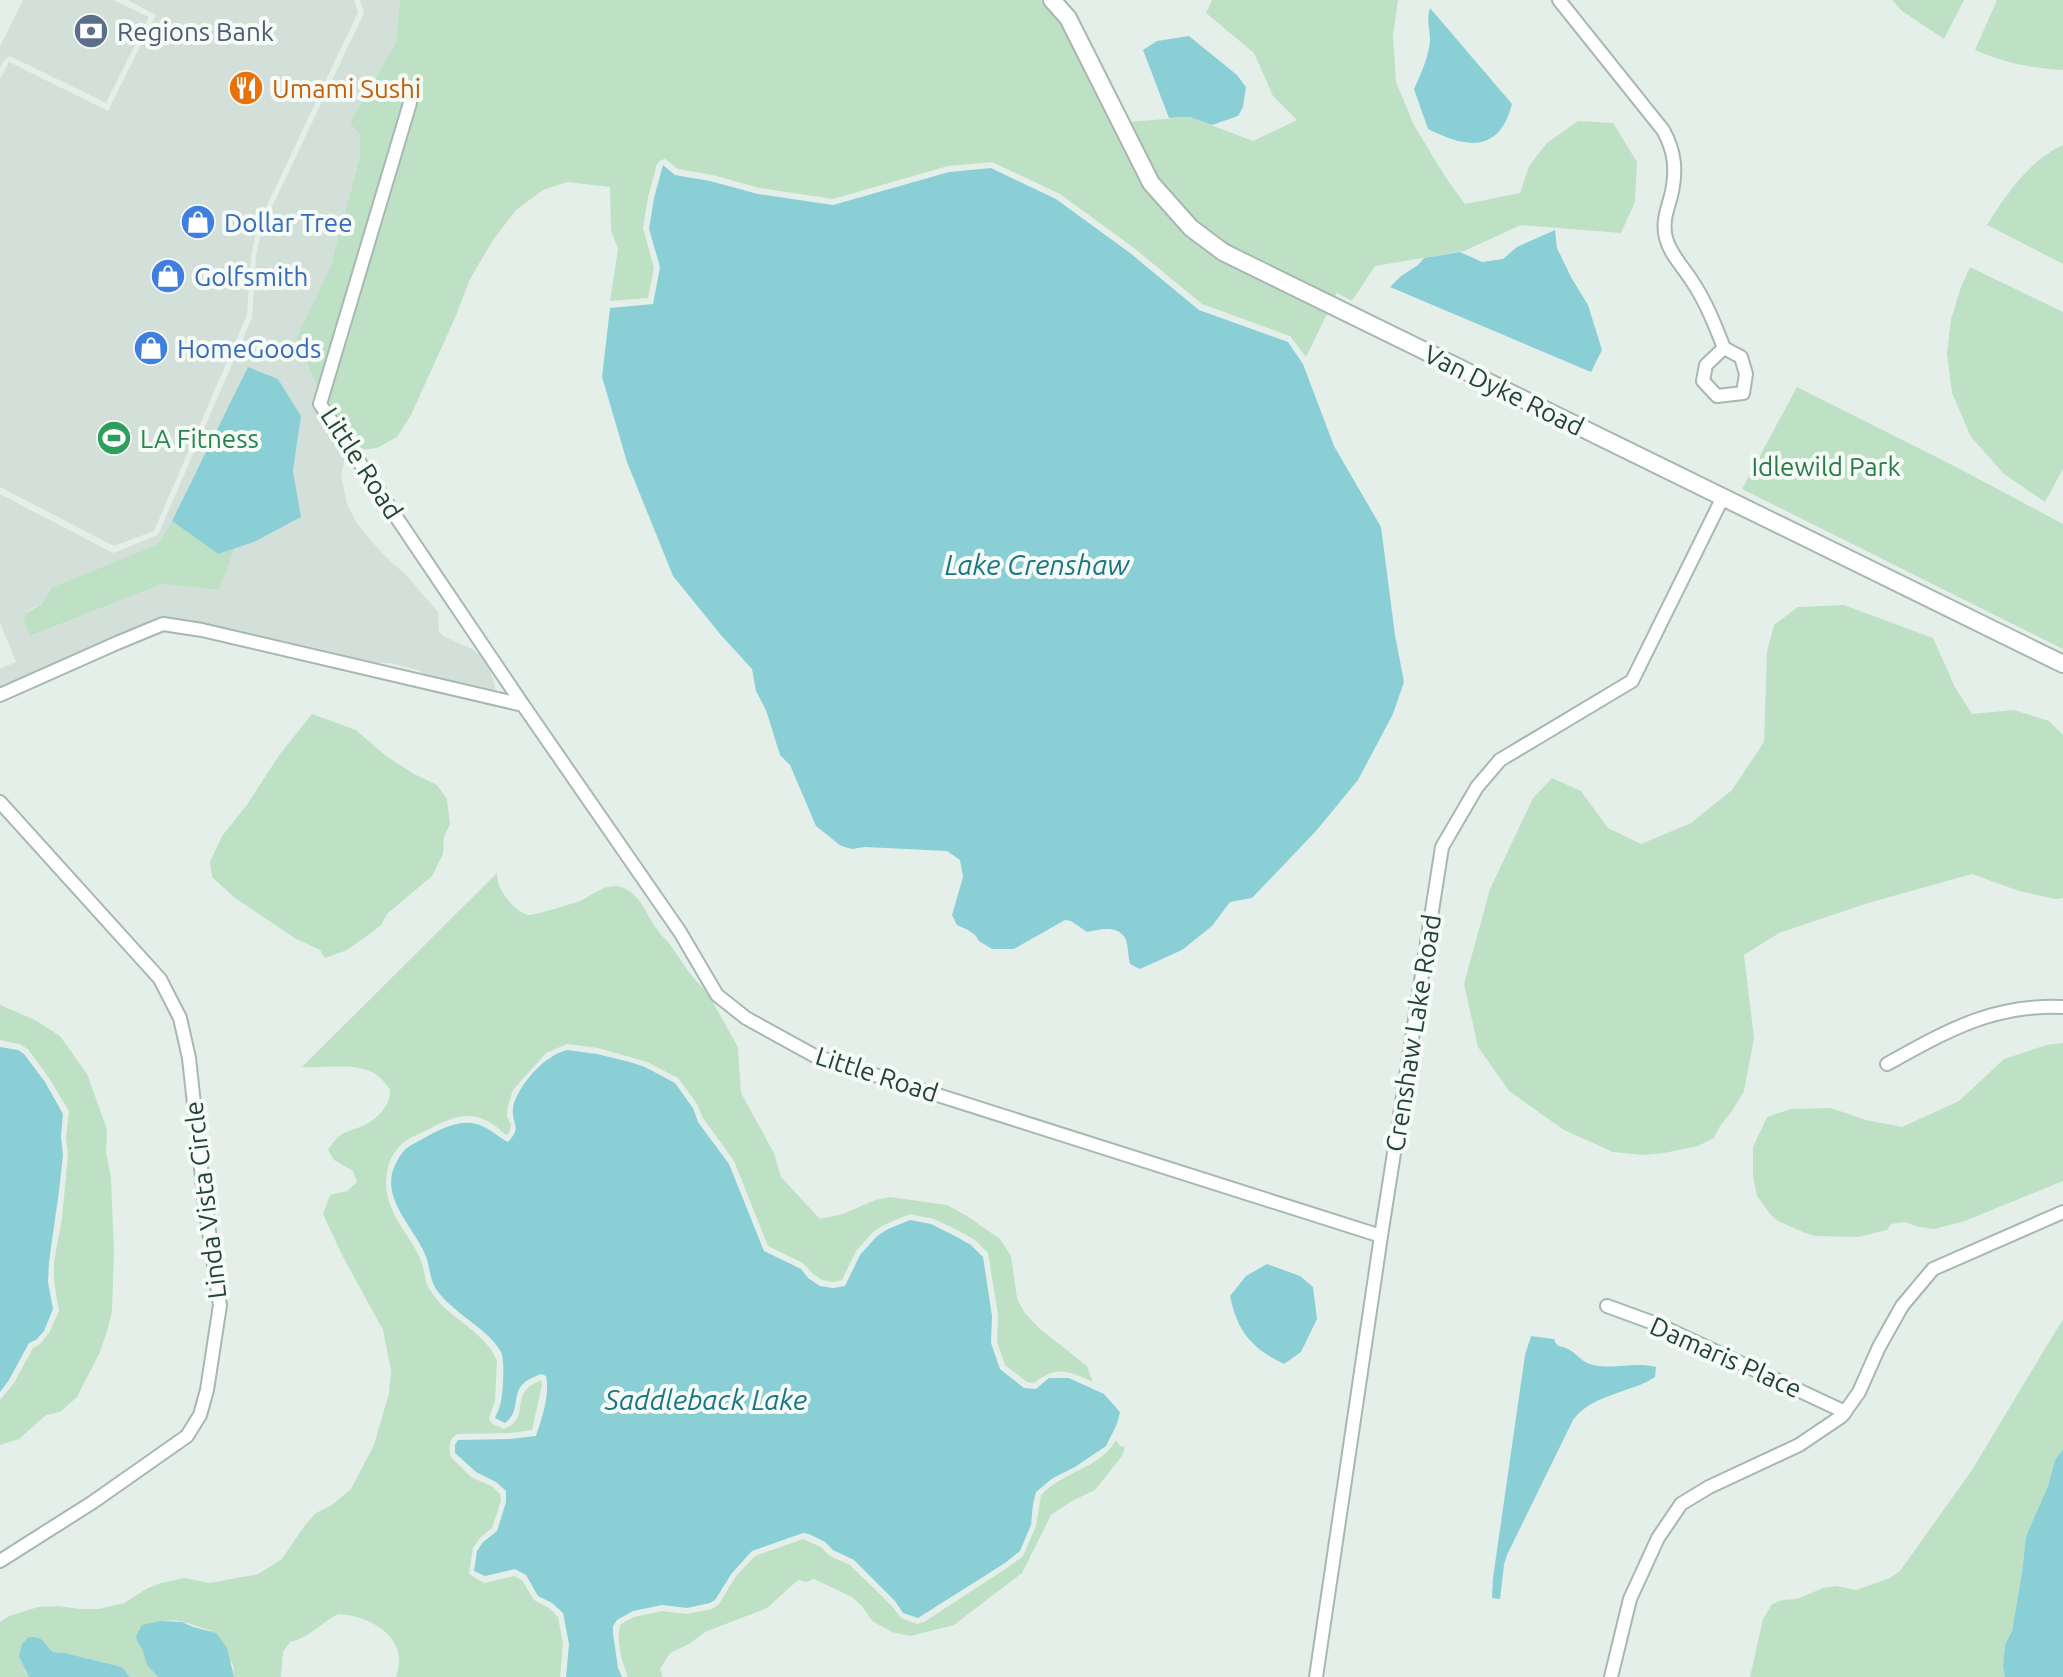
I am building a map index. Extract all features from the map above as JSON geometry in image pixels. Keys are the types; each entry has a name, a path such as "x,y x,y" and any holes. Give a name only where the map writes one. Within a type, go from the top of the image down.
{"street":[{"name":"Van Dyke Road","path":"1052,0 1068,18 1151,183 1191,228 1223,252 2063,664"},
{"path":"1559,0 1670,142 1675,169 1665,213 1666,239 1707,307 1724,348"},
{"name":"Little Road","path":"410,103 320,404 680,932 717,995 746,1018 815,1056 1381,1236"},
{"name":"Crenshaw Lake Road","path":"1316,1677 1442,847 1477,787 1500,760 1632,681 1723,497"},
{"path":"0,695 163,624 202,630 523,705"},
{"name":"Linda Vista Circle","path":"0,802 160,979 180,1018 189,1058 205,1205 220,1305 207,1390 200,1415 187,1436 93,1502 0,1561"},
{"path":"1887,1064 1945,1032 1984,1016 2007,1010 2063,1007"},
{"path":"1611,1677 1630,1599 1658,1538 1681,1504 1709,1487 1799,1445 1842,1416 1859,1392 1902,1306 1933,1269 2063,1212"},
{"name":"Damaris Place","path":"1607,1306 1659,1325 1845,1412"}],"shaded area":[{"path":"23,0 113,0 149,17 106,103 10,56 0,67 0,47"},
{"path":"128,0 354,0 358,12 257,227 251,257 247,315 154,531 114,546 0,487 0,79 9,62 108,111 156,15"},
{"path":"360,0 400,0 396,42 350,123 360,134 360,156 330,268 296,338 318,388 315,408 346,455 341,475 347,504 355,520 438,612 439,632 483,658 496,691 425,675 418,670 390,663 376,663 204,623 165,617 114,636 0,688 0,669 16,662 0,623 0,494 113,553 158,535 252,318 256,257 262,228 364,13","holes":["248,368 278,379 301,416 293,471 301,517 254,542 235,548 219,590 162,584 32,636 28,611 46,600 52,588 158,544 213,442"]}],"green space":[{"path":"400,0 1041,0 1062,22 1186,233 1328,312 1306,357 1290,336 1202,304 1134,248 1060,194 992,162 948,166 833,199 760,188 678,169 665,159 657,164 643,228 654,268 648,298 610,301 618,249 611,231 610,187 567,182 543,190 516,210 493,240 470,279 411,415 397,437 377,448 360,450 328,402 418,97 405,94 318,388 296,338 330,268 360,156 360,135 350,123 396,42"},
{"path":"1212,0 1398,0 1393,36 1396,82 1414,125 1465,204 1520,193 1529,166 1547,143 1578,121 1613,123 1637,162 1635,202 1621,233 1521,225 1464,251 1375,266 1352,301 1337,293 1334,298 1227,246 1195,223 1157,178 1128,122 1190,117 1253,141 1297,120 1273,96 1254,53 1206,13"},
{"path":"1892,0 1964,0 1944,39 1902,11"},
{"path":"1997,0 2063,0 2063,70 2018,64 1975,50"},
{"path":"2063,145 2063,264 1987,225 2029,169"},
{"path":"1970,267 2063,312 2063,469 2045,502 2004,474 1971,437 1952,393 1947,354 1951,319"},
{"name":"Idlewild Park","path":"1797,387 2063,524 2063,649 1742,489"},
{"path":"172,521 218,554 235,548 219,590 162,584 31,636 25,616 45,600 51,588 158,544"},
{"path":"1844,605 1933,638 1955,687 1972,714 2014,710 2049,721 2063,735 2063,898 2019,891 1972,874 1868,903 1779,933 1744,955 1754,1038 1744,1091 1714,1138 1698,1146 1643,1155 1613,1152 1564,1130 1509,1091 1478,1047 1464,984 1490,889 1533,798 1552,778 1581,791 1608,828 1641,844 1691,823 1732,790 1764,742 1767,651 1774,625 1798,607"},
{"path":"312,714 356,730 386,756 437,785 447,799 450,824 444,837 443,854 432,876 387,914 381,925 367,936 347,950 325,958 320,950 296,939 235,898 212,877 210,862 222,836"},
{"path":"497,873 506,898 518,910 529,915 578,902 607,887 624,888 636,897 658,931 707,992 738,1047 741,1093 774,1153 781,1177 820,1219 890,1197 947,1205 967,1216 1000,1239 1011,1256 1017,1298 1024,1312 1040,1329 1087,1366 1093,1382 1056,1372 1034,1383 1027,1382 1005,1365 997,1342 998,1314 988,1253 975,1240 934,1219 910,1214 874,1231 856,1251 842,1280 833,1282 822,1280 803,1263 768,1246 734,1161 678,1078 647,1062 598,1048 567,1044 546,1053 513,1090 508,1105 507,1117 511,1124 507,1135 476,1117 445,1121 411,1137 396,1150 386,1182 391,1207 418,1254 430,1290 446,1309 484,1341 497,1361 495,1401 489,1418 491,1423 504,1429 516,1421 525,1391 541,1380 532,1430 458,1434 451,1440 450,1450 451,1457 471,1477 493,1487 500,1494 501,1501 492,1528 473,1548 469,1574 484,1583 514,1576 522,1580 534,1600 558,1617 563,1644 560,1677 396,1677 399,1663 393,1640 363,1619 338,1614 309,1634 290,1642 283,1652 281,1677 234,1677 233,1665 209,1630 186,1623 162,1621 142,1626 137,1641 147,1665 158,1677 130,1677 122,1667 53,1652 41,1639 29,1637 25,1670 29,1677 0,1677 0,1622 9,1616 38,1607 99,1609 124,1603 161,1583 184,1578 210,1583 258,1574 282,1559 316,1513 332,1505 351,1489 374,1445 389,1393 391,1371 383,1330 323,1214 330,1195 347,1191 357,1182 353,1171 334,1160 328,1150 344,1133 379,1115 388,1101 390,1090 377,1076 358,1068 302,1067"},
{"path":"0,1005 35,1020 60,1036 87,1074 107,1129 114,1254 112,1311 107,1332 77,1397 60,1412 46,1415 19,1439 0,1445 0,1400 14,1383 33,1348 49,1333 59,1311 54,1262 62,1218 69,1111 28,1049 0,1040"},
{"path":"2063,1043 2063,1181 1965,1221 1934,1229 1905,1222 1891,1224 1887,1230 1858,1237 1805,1233 1778,1221 1757,1196 1753,1147 1767,1117 1791,1109 1831,1108 1866,1120 1902,1127 1959,1101 2004,1059 2046,1045"},
{"path":"2063,1319 2063,1449 2055,1460 2048,1486 2026,1536 2012,1631 2005,1645 2005,1677 1750,1677 1763,1619 1772,1604 1797,1599 1823,1588 1837,1586 1856,1590 1890,1578 1900,1571 1972,1470"},
{"path":"1116,1440 1125,1447 1122,1456 1095,1490 1051,1515 1022,1573 954,1625 910,1636 892,1632 872,1621 852,1597 814,1579 806,1582 798,1580 767,1608 705,1632 670,1653 660,1669 663,1677 628,1677 619,1643 621,1624 634,1617 662,1611 687,1614 712,1609 755,1556 803,1539 850,1565 901,1618 917,1624 924,1622 1023,1556 1036,1526 1041,1495 1101,1457"}],"water":[{"path":"1430,8 1512,104 1499,132 1490,139 1468,143 1428,129 1414,89 1429,46"},
{"path":"1189,36 1237,75 1246,87 1243,107 1238,116 1212,125 1190,117 1169,118 1143,50 1157,41"},
{"name":"Lake Crenshaw","path":"663,165 675,175 758,194 833,205 949,172 991,168 1056,199 1130,253 1199,310 1288,342 1303,364 1334,446 1381,527 1404,682 1393,714 1358,780 1316,831 1252,898 1230,902 1212,926 1182,950 1140,969 1130,964 1122,934 1107,929 1087,932 1065,920 1014,949 992,949 957,925 952,915 963,877 960,860 947,851 852,849 841,846 816,826 790,765 780,755 766,710 756,691 752,669 673,576 627,462 602,377 610,308 653,304 660,267 649,229"},
{"path":"1555,230 1557,248 1588,305 1602,350 1591,372 1390,287 1424,258 1460,252 1482,262 1503,259 1517,247"},
{"path":"248,367 278,379 301,416 293,471 301,517 254,542 218,554 172,521"},
{"path":"0,1047 24,1054 45,1082 63,1114 63,1155 49,1262 48,1282 53,1309 44,1331 29,1343 0,1392"},
{"name":"Saddleback Lake","path":"567,1050 630,1062 675,1083 693,1108 698,1122 729,1164 764,1251 801,1269 820,1286 845,1286 860,1255 877,1236 910,1220 931,1224 957,1237 983,1257 992,1316 991,1343 1000,1369 1024,1388 1036,1389 1049,1378 1069,1378 1104,1394 1120,1412 1106,1446 1036,1492 1031,1525 1020,1551 918,1618 903,1613 854,1560 803,1533 752,1551 710,1603 687,1608 662,1605 633,1611 617,1620 613,1633 622,1677 566,1677 569,1644 563,1613 538,1596 526,1575 515,1569 485,1576 474,1571 477,1551 497,1531 506,1502 506,1491 476,1472 455,1453 458,1440 536,1436 546,1399 546,1376 541,1374 520,1387 510,1419 505,1423 495,1418 501,1403 501,1352 488,1336 451,1306 436,1289 422,1248 395,1202 391,1178 405,1150 450,1126 460,1123 478,1125 508,1142 515,1132 513,1108 522,1087 544,1062"},
{"path":"1267,1264 1300,1276 1313,1287 1317,1319 1301,1352 1284,1364 1263,1352 1248,1338 1237,1319 1230,1296 1246,1276"},
{"path":"1531,1336 1554,1339 1558,1345 1584,1361 1598,1366 1656,1367 1655,1377 1601,1399 1573,1420 1507,1555 1500,1599 1492,1598 1525,1355"},
{"path":"2063,1449 2063,1677 2005,1677 2005,1645 2012,1631 2026,1536 2048,1486 2055,1460"},
{"path":"161,1621 182,1622 216,1633 227,1648 234,1677 158,1677 147,1665 136,1636 142,1625"},
{"path":"29,1637 42,1639 53,1652 122,1667 130,1677 29,1677 19,1656 22,1644"}],"place":[{"name":"Regions Bank","path":"91,31"},
{"name":"Umami Sushi","path":"246,88"},
{"name":"Dollar Tree","path":"198,222"},
{"name":"Golfsmith","path":"168,276"},
{"name":"HomeGoods","path":"151,348"},
{"name":"LA Fitness","path":"114,438"}]}
